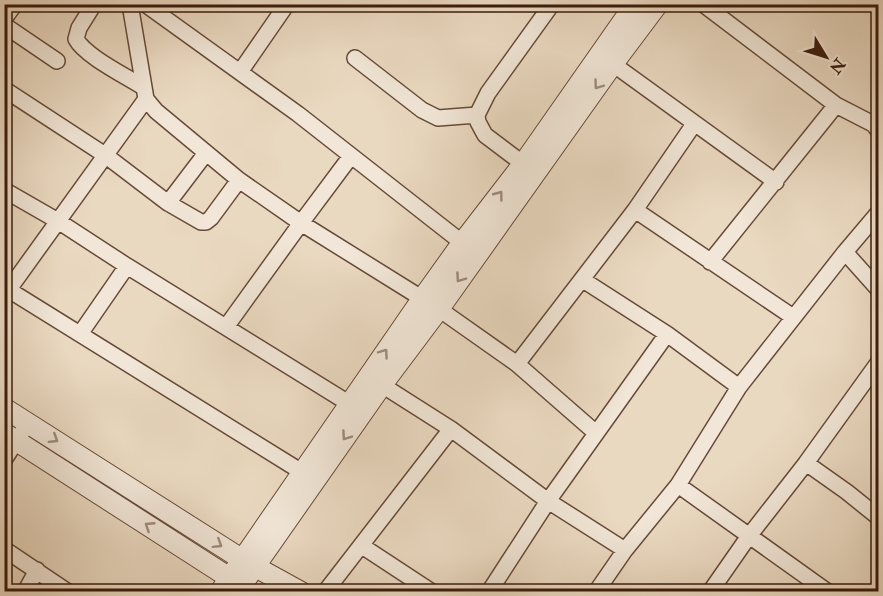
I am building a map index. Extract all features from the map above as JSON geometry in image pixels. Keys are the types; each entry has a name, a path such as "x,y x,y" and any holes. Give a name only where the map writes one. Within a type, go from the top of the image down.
{"street":[{"path":"4,19 15,4"},
{"path":"93,4 79,28 76,39 80,46 144,93 156,111 239,180 301,223 430,304 517,364 596,434"},
{"path":"130,4 144,93 105,156 6,291 80,334 309,476"},
{"path":"145,4 298,114 469,248"},
{"path":"240,72 287,4"},
{"path":"529,168 486,135 478,122 477,115 488,93 552,4"},
{"path":"11,437 236,588 248,563 356,408 606,59 635,4"},
{"path":"606,59 658,4"},
{"path":"703,4 836,105 877,125"},
{"path":"4,25 57,61"},
{"path":"355,58 431,116 438,118 477,115"},
{"path":"606,59 776,182"},
{"path":"4,88 105,156 168,202 201,222 206,222 211,218 239,180"},
{"path":"710,262 836,105"},
{"path":"517,364 635,210 694,124"},
{"path":"168,202 207,153"},
{"path":"226,327 351,156"},
{"path":"4,190 58,221 356,408"},
{"path":"635,210 793,317"},
{"path":"596,591 625,550 678,485 740,387 793,317 879,213"},
{"path":"845,252 879,290"},
{"path":"80,334 127,266"},
{"path":"583,280 667,334 740,387"},
{"path":"489,591 548,501 667,334"},
{"path":"710,591 879,363"},
{"path":"375,381 451,429 548,501 625,550"},
{"path":"4,408 248,563 301,591"},
{"path":"4,459 11,437 28,423"},
{"path":"325,591 451,429"},
{"path":"806,463 879,517"},
{"path":"678,485 828,591"},
{"path":"362,546 432,591"},
{"path":"4,549 68,591"},
{"path":"25,591 38,570"}]}
